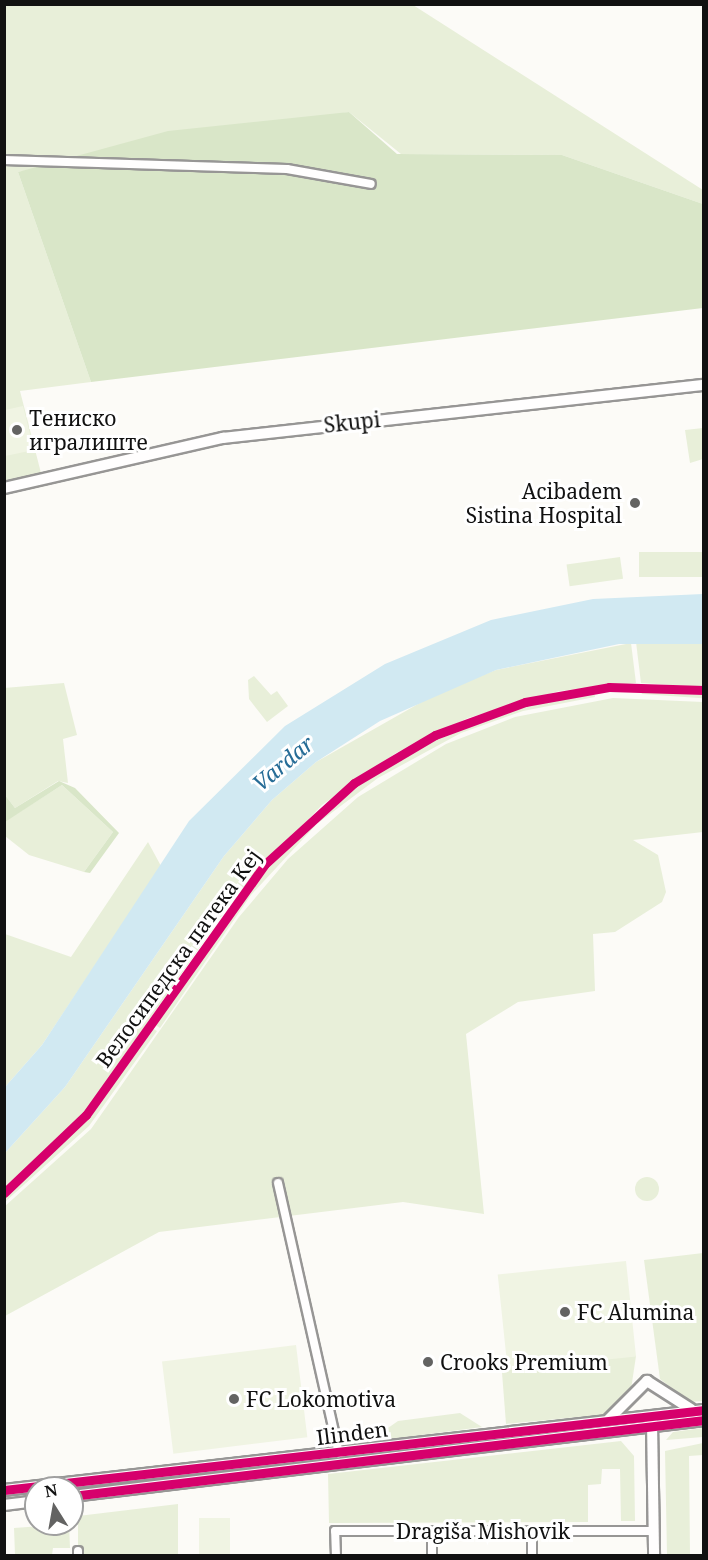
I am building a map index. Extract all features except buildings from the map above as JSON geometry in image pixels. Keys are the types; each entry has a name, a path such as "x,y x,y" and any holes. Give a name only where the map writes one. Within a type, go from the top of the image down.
{"street":[{"path":"4,160 253,166 371,184"},
{"name":"Skupi","path":"4,488 255,434 704,385"},
{"path":"278,1183 339,1453"},
{"path":"604,1421 626,1407 647,1381 674,1402 702,1413"},
{"name":"Ilinden","path":"84,1494 702,1413"},
{"name":"Ilinden","path":"4,1490 604,1421 652,1421"},
{"path":"652,1421 654,1556"},
{"path":"4,1505 24,1502"},
{"name":"Dragiša Mishovik","path":"336,1556 336,1531 654,1531"},
{"path":"432,1531 432,1556"},
{"path":"532,1531 532,1556"}],"green space":[{"path":"4,5 413,5 703,190 703,204 562,155 401,154 349,112 18,172 91,382 20,391 41,473 5,481"},
{"path":"349,112 397,154 562,155 703,204 703,308 91,382 18,172 168,131"},
{"name":"Тениско игралиште","path":"23,406 34,450 5,456 5,410"},
{"path":"703,428 703,459 690,463 685,430"},
{"path":"639,552 703,552 703,577 639,577"},
{"path":"620,557 623,579 570,586 567,565"},
{"path":"636,642 703,644 703,687 641,683"},
{"path":"631,643 636,683 559,691 468,718 396,753 322,805 237,894 80,1119 5,1190 5,1153 65,1087 224,856 272,800 316,762 441,691 496,670"},
{"path":"254,676 271,695 277,691 288,706 267,722 249,699 248,680"},
{"path":"64,683 77,735 63,739 68,783 58,781 15,808 5,795 4,688"},
{"path":"642,688 703,692 702,698 642,694"},
{"path":"594,691 595,697 523,711 461,733 378,778 318,823 314,819 383,767 451,731 525,704"},
{"path":"613,698 703,702 703,832 633,840 658,855 666,892 662,902 615,932 593,934 595,991 518,1002 466,1034 484,1214 403,1202 159,1232 5,1316 4,1207 91,1129 239,917 288,859 358,797 446,744 515,717"},
{"path":"59,781 75,788 119,833 90,873 84,872 113,832 62,785 5,822 5,795 15,808"},
{"path":"62,785 113,832 84,872 29,855 5,836 4,822"},
{"path":"311,821 315,826 251,895 160,1028 154,1024 243,895"},
{"path":"148,842 161,866 42,1045 5,1087 5,934 71,957"},
{"path":"152,1028 157,1031 89,1126 5,1202 5,1195 89,1116"},
{"path":"647,1177 656,1180 659,1189 656,1198 647,1201 638,1198 635,1189 638,1180"},
{"path":"703,1253 703,1401 689,1402 660,1379 644,1260"},
{"name":"FC Alumina","path":"626,1261 636,1356 508,1370 498,1274"},
{"name":"FC Lokomotiva","path":"296,1345 307,1437 173,1454 162,1361"},
{"path":"636,1356 630,1396 609,1414 506,1424 501,1360"},
{"path":"460,1413 482,1427 368,1442 398,1421"},
{"path":"703,1428 703,1437 666,1440 673,1432"},
{"path":"621,1441 634,1456 635,1521 621,1521 620,1469 602,1469 601,1484 588,1485 588,1522 329,1523 328,1474"},
{"path":"703,1443 703,1455 689,1456 690,1555 667,1555 665,1451"},
{"path":"323,1459 323,1463 84,1491 84,1488"},
{"path":"178,1504 178,1555 78,1556 78,1536 84,1536 84,1515"},
{"path":"199,1518 230,1518 230,1555 199,1555"},
{"path":"24,1527 24,1536 70,1536 70,1548 53,1548 52,1555 15,1555 14,1528"}],"water":[{"name":"Vardar","path":"703,594 703,644 619,644 496,670 380,721 316,762 272,800 224,856 65,1087 5,1153 5,1087 42,1045 189,821 285,726 385,664 491,620 593,599"}],"cycle path":[{"name":"Велосипедска патека Кеј","path":"4,1193 86,1115 265,864 354,783 435,735 525,702 609,687 704,690"},
{"path":"4,1490 704,1410"},
{"path":"84,1495 704,1420"}],"place":[{"name":"Тениско игралиште","path":"17,430"},
{"name":"Acibadem Sistina Hospital","path":"635,503"},
{"name":"FC Alumina","path":"565,1312"},
{"name":"Crooks Premium","path":"428,1362"},
{"name":"FC Lokomotiva","path":"234,1399"}]}
